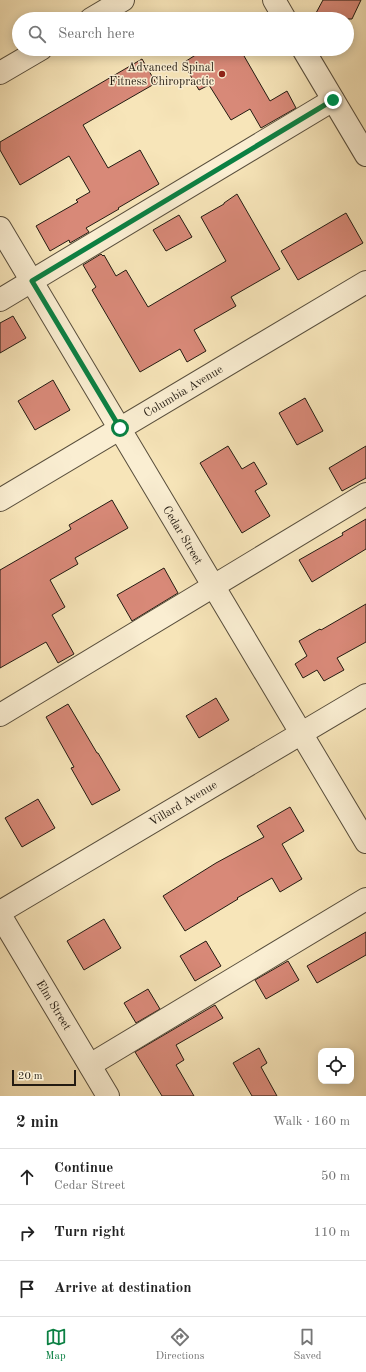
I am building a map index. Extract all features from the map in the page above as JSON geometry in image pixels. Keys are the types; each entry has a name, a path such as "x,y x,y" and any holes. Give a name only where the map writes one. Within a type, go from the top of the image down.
{"street":[{"path":"274,0 281,12"},
{"path":"101,12 115,2"},
{"path":"0,73 29,56"},
{"path":"307,56 366,155"},
{"path":"0,300 333,100"},
{"name":"Cedar Street","path":"0,228 366,842"},
{"name":"Columbia Avenue","path":"0,500 366,282"},
{"path":"0,715 366,494"},
{"name":"Villard Avenue","path":"0,912 366,695"},
{"path":"90,1065 366,899"},
{"name":"Elm Street","path":"0,915 108,1096"}],"building":[{"path":"323,0 361,0 354,15 354,12 317,12"},
{"name":"Advanced Spinal Fitness Chiropractic","path":"194,56 244,56 270,101 287,91 296,108 261,128 250,109 231,120 209,85 199,90 183,63"},
{"path":"142,59 156,83 83,125 108,168 140,150 159,184 86,228 89,232 70,243 69,240 50,251 36,226 78,202 76,200 90,192 69,156 20,185 0,150 0,142"},
{"path":"237,194 280,269 231,297 236,306 194,330 206,351 187,362 180,349 140,372 92,290 96,287 83,265 101,254 103,256 104,255 116,276 126,270 148,307 226,261 201,217 224,204"},
{"path":"346,213 363,243 298,280 281,251"},
{"path":"179,215 192,237 166,251 153,230"},
{"path":"13,316 26,338 0,353 0,323"},
{"path":"53,380 70,410 35,430 18,401"},
{"path":"305,398 323,431 297,445 279,413"},
{"path":"228,446 242,469 254,462 267,484 255,491 270,516 242,533 200,463"},
{"path":"366,446 366,478 342,491 329,468"},
{"path":"112,500 128,528 75,558 78,564 50,580 65,607 52,615 74,654 58,663 46,642 0,668 0,570 71,529 69,525"},
{"path":"366,519 366,549 312,582 299,560 343,535 342,533"},
{"path":"164,568 178,593 132,621 117,595"},
{"path":"366,604 366,642 337,658 344,670 324,681 317,670 303,678 295,664 307,656 299,641"},
{"path":"216,698 229,720 199,738 186,716"},
{"path":"68,704 120,790 92,805 71,768 74,767 46,717"},
{"path":"38,799 55,828 22,847 5,818"},
{"path":"290,807 304,831 282,844 302,879 280,892 272,878 185,931 163,896 216,863 264,837 257,826"},
{"path":"104,919 121,948 84,970 67,941"},
{"path":"366,932 366,955 317,983 307,966"},
{"path":"206,941 221,966 195,981 180,956"},
{"path":"288,961 299,980 266,999 255,980"},
{"path":"148,989 160,1009 136,1023 124,1003"},
{"path":"215,1005 223,1018 176,1045 184,1060 176,1065 194,1096 162,1096 135,1052"},
{"path":"259,1048 267,1063 261,1067 277,1096 252,1096 233,1063"}],"place":[{"name":"Advanced Spinal Fitness Chiropractic","path":"222,74"}],"route":[{"path":"120,428 32,281 333,100"}]}
